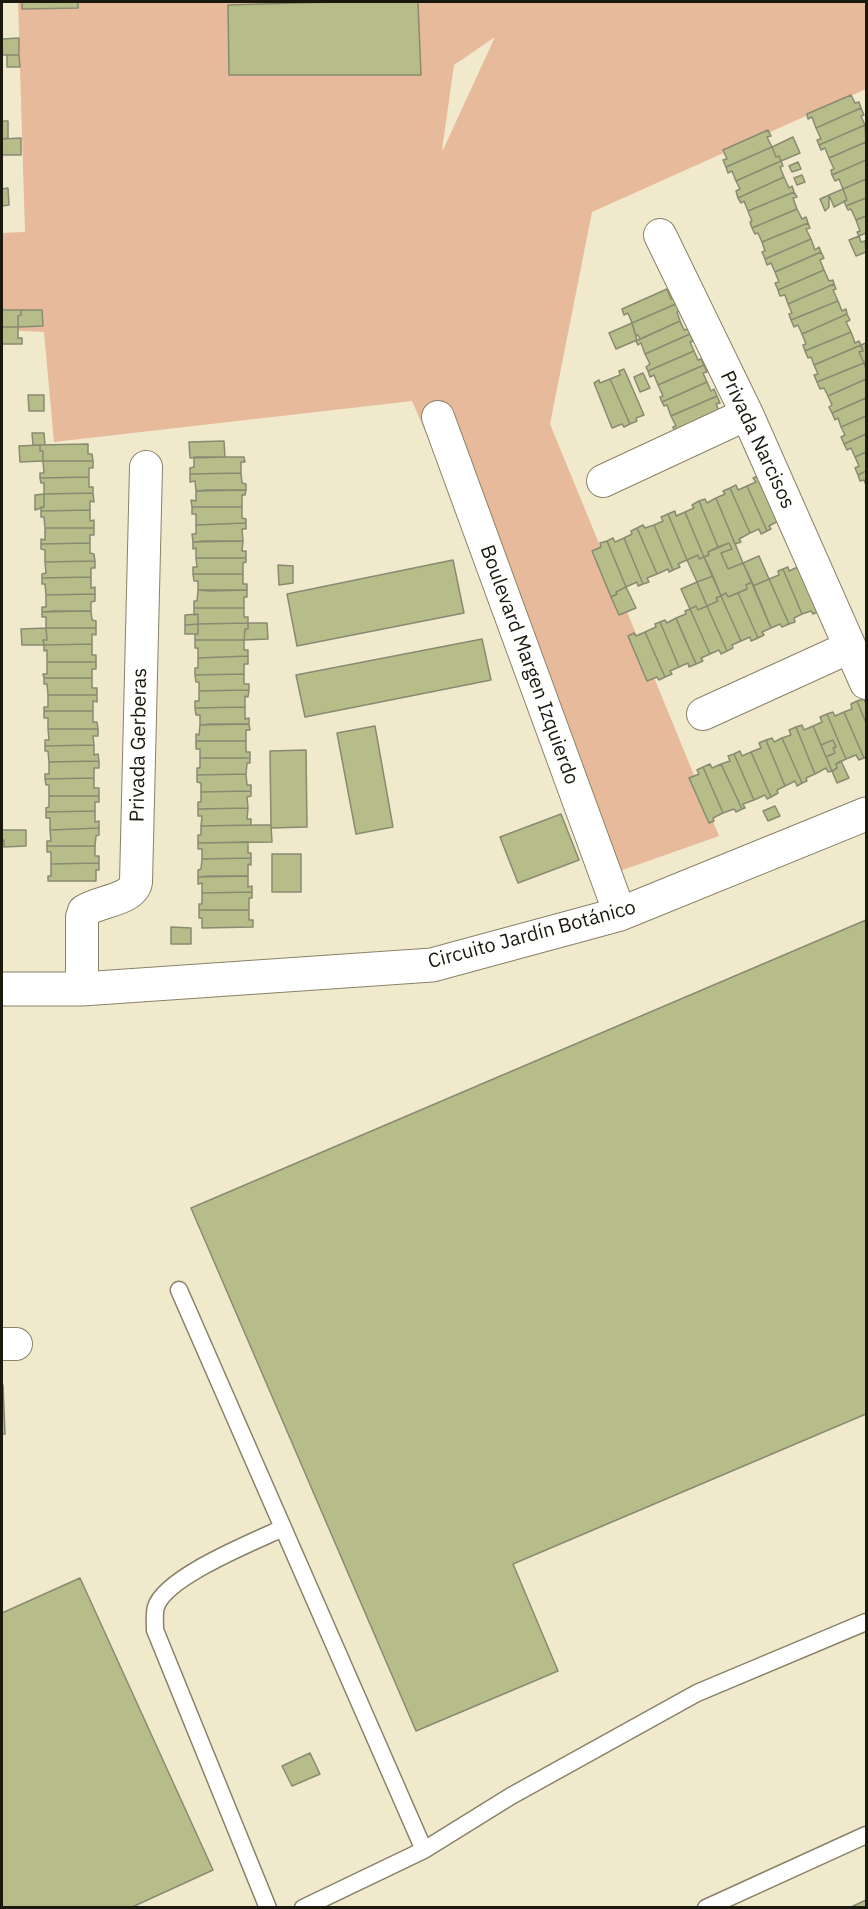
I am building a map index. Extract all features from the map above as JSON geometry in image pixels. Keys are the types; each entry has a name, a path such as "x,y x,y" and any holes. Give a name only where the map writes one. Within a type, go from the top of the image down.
{"street":[{"name":"Privada Narcisos","path":"660,235 747,414 867,683"},
{"path":"603,481 747,414"},
{"name":"Boulevard Margen Izquierdo","path":"438,417 620,914"},
{"name":"Privada Gerberas","path":"82,989 82,917 84,911 133,891 136,882 146,467"},
{"path":"703,714 850,647"},
{"name":"Circuito Jardín Botánico","path":"2,989 82,989 432,965 620,914 867,814"}],"lane":[{"path":"179,1290 424,1850"},
{"path":"268,1908 154,1630 156,1606 167,1589 215,1560 283,1528"},
{"path":"303,1908 424,1850 511,1796 697,1693 867,1622"},
{"path":"706,1908 867,1835"}],"shaded area":[{"path":"18,2 866,2 866,89 592,212 550,424 719,836 617,872 412,401 54,442 44,332 2,330 2,233 25,232","holes":["495,37 443,150 454,65"]}],"building":[{"path":"22,2 78,2 78,8 22,9"},
{"path":"418,2 421,75 229,75 228,5"},
{"path":"19,38 19,55 2,55 2,39"},
{"path":"7,55 19,55 20,67 7,67"},
{"path":"851,95 855,103 859,102 861,108 816,128 812,117 808,119 807,114"},
{"path":"861,108 864,115 861,116 865,125 819,145 817,140 821,139 816,128"},
{"path":"2,121 8,121 8,138 2,139"},
{"path":"865,125 866,142 829,158 825,148 821,150 819,145"},
{"path":"768,130 771,136 767,137 772,147 726,167 723,160 727,159 723,150"},
{"path":"793,137 800,153 781,161 779,156 776,157 772,147"},
{"path":"21,138 21,155 2,155 2,139"},
{"path":"866,142 866,160 832,175 831,170 834,169 829,158"},
{"path":"772,147 776,157 779,156 781,161 736,181 732,171 728,173 726,167"},
{"path":"866,160 866,179 843,189 839,179 835,181 832,175"},
{"path":"781,161 783,166 780,167 784,177 738,198 736,191 740,189 736,181"},
{"path":"798,162 801,169 792,172 789,166"},
{"path":"802,175 805,182 797,185 794,178"},
{"path":"784,177 789,188 792,186 794,192 748,211 744,201 741,203 738,198"},
{"path":"866,179 866,198 846,206 844,201 847,200 843,189"},
{"path":"8,188 9,205 2,206 2,189"},
{"path":"843,189 847,200 834,207 829,195"},
{"path":"794,192 797,197 793,198 797,209 752,228 748,211"},
{"path":"829,195 829,207 825,211 820,199"},
{"path":"866,198 866,216 856,220 851,209 848,210 846,206"},
{"path":"797,209 802,219 806,217 808,223 762,242 758,233 755,234 752,228"},
{"path":"866,216 866,233 859,236 857,232 860,231 856,220"},
{"path":"808,223 810,228 806,229 811,239 765,259 762,242"},
{"path":"859,236 861,242 865,241 866,252 856,256 849,240"},
{"path":"811,239 815,250 819,247 821,252 775,272 771,263 767,265 765,259"},
{"path":"821,252 824,258 820,260 824,270 778,290 775,283 779,282 775,272"},
{"path":"824,270 829,281 833,280 834,284 788,304 785,295 780,296 778,290"},
{"path":"834,284 836,289 833,290 838,301 791,320 789,314 792,313 788,304"},
{"path":"667,289 671,299 675,297 678,303 632,323 628,313 624,315 622,309"},
{"path":"838,301 842,311 846,309 847,314 802,334 798,325 794,327 791,320"},
{"path":"678,303 680,310 677,312 680,321 640,339 638,335 636,336 632,323"},
{"path":"2,310 21,310 21,315 18,316 18,327 2,327"},
{"path":"21,310 42,310 43,326 18,327 18,316 21,315"},
{"path":"847,314 850,320 846,322 851,332 805,351 803,345 806,344 802,334"},
{"path":"680,321 684,330 688,329 690,334 645,354 641,343 638,345 636,341"},
{"path":"632,323 637,340 616,349 609,333"},
{"path":"2,327 18,327 18,338 22,338 22,344 2,344"},
{"path":"851,332 855,343 859,341 861,345 814,365 811,357 808,358 805,351"},
{"path":"690,334 693,341 690,342 694,351 648,371 646,367 650,364 645,354"},
{"path":"866,343 864,363 859,352 863,351 861,345"},
{"path":"861,345 863,351 859,352 864,363 817,382 814,375 818,374 814,365"},
{"path":"694,351 698,360 701,359 704,365 658,385 654,375 650,377 648,371"},
{"path":"864,363 866,379 828,396 824,388 820,389 817,382"},
{"path":"704,365 707,372 703,373 707,382 662,402 660,397 663,396 658,385"},
{"path":"624,369 644,415 636,418 637,421 630,424 610,379 620,375 619,371"},
{"path":"643,373 650,388 640,392 634,377"},
{"path":"610,379 630,424 624,427 622,424 612,428 594,383"},
{"path":"866,379 866,398 832,413 829,407 832,405 828,396"},
{"path":"707,382 711,391 714,389 717,396 671,416 667,405 664,406 662,402"},
{"path":"28,395 44,395 44,411 29,411"},
{"path":"717,396 720,403 716,404 720,413 675,433 673,427 676,426 671,416"},
{"path":"866,398 866,416 841,427 838,418 835,420 832,413"},
{"path":"866,416 866,434 844,444 841,437 845,435 841,427"},
{"path":"32,433 44,433 45,445 33,445"},
{"path":"866,434 866,452 855,457 851,448 847,450 844,444"},
{"path":"224,441 225,457 190,458 189,442"},
{"path":"88,444 88,454 92,454 93,461 43,461 43,451 40,451 40,445"},
{"path":"40,445 40,451 43,451 43,461 20,462 19,446"},
{"path":"866,452 866,471 858,475 855,468 859,466 855,457"},
{"path":"194,457 244,457 245,462 241,462 241,473 190,474 190,468 194,467"},
{"path":"43,461 93,461 93,468 89,468 89,477 40,478 40,473 44,473"},
{"path":"866,471 866,485 864,480 860,481 858,475"},
{"path":"241,473 242,483 246,484 246,490 196,491 195,481 190,482 190,474"},
{"path":"760,475 780,520 769,526 771,529 767,531 747,486 756,482 753,478"},
{"path":"89,477 89,487 93,487 93,493 44,494 44,483 41,483 40,478"},
{"path":"736,485 738,490 747,486 767,531 761,534 759,529 750,533 730,488"},
{"path":"730,488 750,533 739,539 741,542 735,544 716,498 725,494 723,491"},
{"path":"246,490 245,495 242,495 242,507 192,507 191,500 196,501 196,491"},
{"path":"93,493 94,502 90,501 90,510 41,511 41,507 44,507 44,494"},
{"path":"44,494 44,507 35,510 35,495"},
{"path":"716,498 743,563 728,569 721,553 732,549 729,543 718,547 699,501 705,499 707,503"},
{"path":"699,501 718,547 704,557 685,512 694,508 692,505"},
{"path":"192,507 242,507 242,518 246,519 246,523 196,525 196,514 192,514"},
{"path":"90,510 90,521 94,520 94,528 45,528 44,517 41,517 41,511"},
{"path":"675,511 676,516 685,512 704,557 699,559 698,555 687,560 668,514"},
{"path":"668,514 687,560 678,564 680,567 673,570 654,525 663,521 661,517"},
{"path":"246,523 246,529 242,529 243,541 193,542 192,534 196,534 196,525"},
{"path":"643,525 645,528 654,525 673,570 669,572 668,569 657,574 637,528"},
{"path":"45,528 94,528 94,535 90,535 90,543 41,544 41,539 45,540"},
{"path":"637,528 657,574 647,578 649,582 643,584 624,538"},
{"path":"613,538 615,542 624,538 643,584 638,586 637,582 626,587 607,541"},
{"path":"243,541 242,551 246,551 246,558 196,558 196,548 193,549 193,542"},
{"path":"607,541 626,587 611,597 592,551 601,547 600,543"},
{"path":"90,543 90,553 94,554 95,561 45,562 45,550 41,549 41,544"},
{"path":"729,543 732,549 721,553 728,569 743,563 752,582 746,585 747,589 728,597 726,593 721,596 704,557 709,555 708,552"},
{"path":"698,555 699,559 704,557 713,576 697,582 687,560"},
{"path":"759,556 769,579 753,586 743,563"},
{"path":"196,558 246,558 246,562 243,563 243,574 193,574 193,567 197,567"},
{"path":"453,560 464,613 297,646 287,594"},
{"path":"95,561 95,568 91,568 91,577 42,578 42,574 46,573 45,562"},
{"path":"278,565 293,566 293,583 279,585"},
{"path":"800,566 819,611 813,614 811,611 802,614 783,569 788,567 789,571"},
{"path":"783,569 802,614 794,618 795,622 789,624 769,579 779,575 778,571"},
{"path":"193,574 243,574 243,584 247,584 247,590 198,590 198,581 194,581"},
{"path":"713,576 721,596 716,598 718,601 707,606 697,582"},
{"path":"91,577 91,588 95,587 95,594 46,595 45,584 42,584 42,578"},
{"path":"769,579 789,624 782,627 780,624 771,628 753,586"},
{"path":"697,582 707,606 698,610 696,606 690,609 681,589"},
{"path":"752,582 771,628 762,632 764,635 758,638 738,593 747,589 746,585"},
{"path":"626,587 636,608 619,615 611,597"},
{"path":"198,590 247,590 247,597 244,597 244,608 194,608"},
{"path":"726,593 728,597 738,593 758,638 751,641 750,637 741,641 721,596"},
{"path":"95,594 95,601 91,602 91,611 42,612 42,607 46,607 46,595"},
{"path":"721,596 741,641 732,645 733,648 727,651 707,606 718,601 716,598"},
{"path":"696,606 698,610 707,606 727,651 721,654 719,650 710,654 690,609"},
{"path":"194,608 244,608 244,617 248,617 248,623 198,624 198,614 194,615"},
{"path":"690,609 710,654 701,658 703,661 696,664 676,618 686,614 685,611"},
{"path":"91,611 92,620 96,621 96,628 46,628 46,617 42,617 42,612"},
{"path":"198,614 198,624 185,625 185,615"},
{"path":"676,618 696,664 689,667 688,663 679,667 660,622 665,620 667,623"},
{"path":"660,622 679,667 670,671 672,674 665,677 645,632 656,627 655,624"},
{"path":"248,623 244,640 195,640 195,634 198,634 198,624"},
{"path":"248,623 267,623 268,639 244,640"},
{"path":"198,624 198,634 185,634 185,625"},
{"path":"46,628 47,640 43,640 44,645 22,645 21,629"},
{"path":"46,628 96,628 96,635 92,634 92,644 44,645 43,640 47,640"},
{"path":"645,632 665,677 659,680 657,677 647,681 628,636 634,633 636,636"},
{"path":"482,639 491,680 305,717 296,675"},
{"path":"195,640 244,640 244,650 248,650 248,656 198,658"},
{"path":"92,644 92,655 96,655 96,662 47,662 47,650 44,651 44,645"},
{"path":"248,656 248,664 244,664 244,674 195,675 198,658"},
{"path":"47,662 96,662 96,669 92,669 92,678 44,678 43,674 47,674"},
{"path":"244,674 244,684 249,684 249,690 199,691 199,682 196,682 195,675"},
{"path":"44,678 92,678 92,688 97,688 97,695 48,695"},
{"path":"249,690 248,697 245,696 245,707 195,708 195,701 199,701 199,691"},
{"path":"48,695 97,695 97,702 93,701 93,711 44,711 44,707 48,707"},
{"path":"864,699 866,702 866,723 857,701"},
{"path":"857,701 866,723 866,757 864,758 844,712 852,709 851,704"},
{"path":"245,707 245,719 249,718 249,724 200,725 200,715 196,715 195,708"},
{"path":"44,711 93,711 93,722 97,722 98,729 48,729 48,718 44,718"},
{"path":"833,712 835,716 844,712 864,758 859,760 856,755 846,759 827,714"},
{"path":"827,714 846,759 836,764 837,768 832,771 826,757 835,753 833,748 836,747 833,740 821,745 813,726 822,722 820,717"},
{"path":"249,724 250,730 246,730 246,741 196,741 200,725"},
{"path":"802,725 804,730 813,726 832,771 828,772 826,768 815,774 796,727"},
{"path":"375,726 393,827 356,834 337,733"},
{"path":"796,727 815,774 806,778 807,781 802,783 782,738 791,735 789,730"},
{"path":"48,729 98,729 98,736 93,736 94,745 45,746 45,740 49,740"},
{"path":"772,738 774,742 782,738 802,783 797,786 795,781 785,786 766,740"},
{"path":"766,740 785,786 771,797 751,752 761,748 759,743"},
{"path":"833,740 836,747 833,748 835,753 826,757 821,745"},
{"path":"196,741 246,741 246,752 250,752 250,758 200,758 200,749 196,749"},
{"path":"94,745 94,755 98,754 99,761 49,762 48,751 45,751 45,746"},
{"path":"306,750 307,827 271,828 270,751"},
{"path":"740,751 742,756 751,752 771,797 767,799 765,795 754,800 734,754"},
{"path":"734,754 754,800 743,804 745,808 742,809 721,764 730,761 728,756"},
{"path":"200,758 250,758 250,763 247,763 246,774 197,775"},
{"path":"99,761 99,768 94,768 94,778 45,779 45,774 49,774 49,762"},
{"path":"841,761 849,778 837,783 832,771"},
{"path":"710,764 712,768 721,764 742,809 723,813 703,767"},
{"path":"703,767 723,813 709,823 689,778 699,774 697,770"},
{"path":"246,774 247,785 251,785 251,791 201,792 201,783 197,782 197,775"},
{"path":"94,778 94,788 99,788 99,796 49,796 49,785 46,785 45,779"},
{"path":"251,791 251,796 247,797 248,808 198,809 201,792"},
{"path":"49,796 99,796 99,802 95,802 95,811 46,812 46,808 49,807"},
{"path":"775,806 780,816 768,821 763,811"},
{"path":"248,808 247,819 251,819 251,825 201,826 202,816 198,816 198,809"},
{"path":"95,811 95,822 99,821 99,828 50,830 50,818 46,818 46,812"},
{"path":"561,814 579,860 518,883 500,837"},
{"path":"271,825 272,842 198,843 201,826"},
{"path":"99,828 95,846 47,846 47,841 51,841 50,830"},
{"path":"2,830 26,830 26,846 4,847"},
{"path":"248,842 248,853 251,853 251,858 202,859 202,849 198,849 198,843"},
{"path":"47,846 95,846 95,856 99,856 99,863 51,864 51,852 47,852"},
{"path":"272,854 301,854 301,892 272,892"},
{"path":"251,858 251,865 248,864 248,876 198,877 202,859"},
{"path":"99,863 99,870 96,870 96,881 48,881 48,876 51,876 51,864"},
{"path":"248,876 248,887 252,886 252,892 202,893 202,883 198,884 198,877"},
{"path":"252,892 252,898 249,898 249,910 199,910 199,904 202,904 202,893"},
{"path":"199,910 249,910 249,920 253,920 253,927 202,928"},
{"path":"866,920 866,1414 513,1564 558,1671 416,1731 191,1208"},
{"path":"171,927 191,928 191,944 171,944"},
{"path":"3,1385 5,1434 2,1434"},
{"path":"80,1578 213,1870 130,1908 2,1908 2,1613"},
{"path":"310,1753 320,1774 292,1786 282,1766"},
{"path":"866,1900 866,1908 849,1908"}]}
